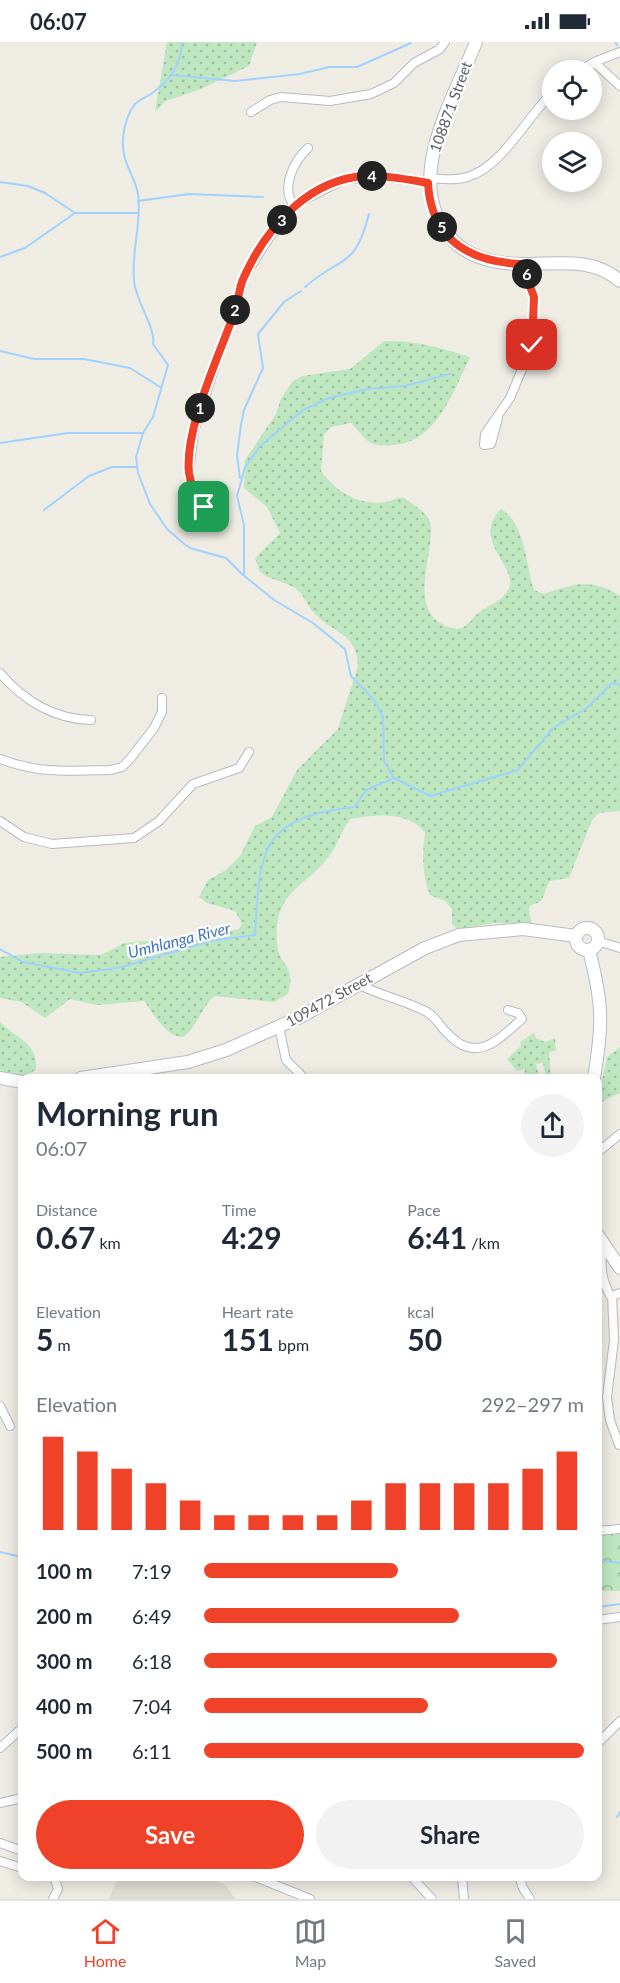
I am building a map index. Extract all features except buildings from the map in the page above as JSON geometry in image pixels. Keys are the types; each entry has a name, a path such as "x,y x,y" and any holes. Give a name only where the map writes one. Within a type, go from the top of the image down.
{"street":[{"path":"251,112 270,100 281,97 330,101 371,94 394,83 414,63 440,49 445,42"},
{"name":"108871 Street","path":"476,42 437,144 428,180 430,202 437,220 465,252 491,262 581,263 603,270 620,281"},
{"path":"599,60 620,52"},
{"path":"602,69 620,86"},
{"path":"204,507 196,495 189,473 190,448 199,412 244,277 294,205 327,186 356,177 428,180 474,175 496,158 542,105"},
{"path":"294,205 287,190 293,166 308,148"},
{"path":"498,418 521,376 534,336 534,297 522,264"},
{"path":"0,673 16,692 27,699 70,718 91,720"},
{"path":"0,759 30,770 111,770 122,767 159,719 162,698"},
{"path":"0,821 24,837 52,844 134,838 159,821 193,784 239,768 249,752"},
{"path":"589,950 578,946 576,936 581,928 591,928 596,932 598,941"},
{"name":"109472 Street","path":"108,1074 188,1062 226,1050 279,1027 425,948 459,935 524,929 576,936"},
{"path":"598,941 620,948"},
{"path":"589,950 598,941"},
{"path":"589,950 600,994 602,1021 595,1074"},
{"path":"358,984 428,1013 458,1043 469,1048 481,1048 494,1043 522,1019 518,1013 508,1010"},
{"path":"279,1027 286,1060 300,1074"},
{"path":"0,1078 18,1081"},
{"path":"602,1149 620,1134"},
{"path":"602,1243 620,1268"},
{"path":"602,1282 612,1299 614,1340 607,1397 610,1420 619,1445"},
{"path":"612,1299 613,1295 620,1293"},
{"path":"0,1406 10,1426"},
{"path":"602,1531 620,1529"},
{"path":"602,1619 620,1617"},
{"path":"602,1739 620,1721"},
{"path":"0,1748 18,1732"},
{"path":"0,1801 18,1799"},
{"path":"0,1843 18,1850"},
{"path":"0,1861 18,1867"},
{"path":"53,1899 58,1889 56,1881"},
{"path":"265,1881 310,1899"},
{"path":"416,1881 432,1899"},
{"path":"462,1881 464,1899"},
{"path":"521,1881 530,1899"}],"shaded area":[{"path":"116,1881 215,1881 225,1884 235,1899 109,1899"}],"green space":[{"path":"167,42 257,42 249,66 201,89 166,101 155,112"},
{"path":"384,341 428,345 470,357 442,412 422,435 409,442 382,446 368,441 351,423 331,427 324,434 321,471 327,479 349,496 376,503 404,498 426,515 430,523 431,535 425,581 428,610 437,621 452,628 464,627 478,613 498,601 509,588 510,580 507,571 492,542 490,531 493,520 501,509 509,515 520,534 534,590 544,594 564,587 591,584 620,596 620,811 599,813 592,820 569,878 550,881 540,902 531,905 529,909 531,924 495,923 458,929 452,924 452,909 445,901 430,895 423,864 425,833 418,826 400,817 369,816 350,819 323,864 294,890 281,910 277,925 277,943 280,956 289,971 288,994 274,1002 214,996 184,1037 172,1034 166,1029 144,1001 97,1005 70,999 45,1018 22,1002 0,998 0,957 39,953 101,955 124,943 146,941 177,947 204,937 239,929 242,923 235,911 207,903 199,897 208,880 226,870 240,856 255,826 272,817 297,770 338,729 358,666 357,655 349,640 322,621 298,591 260,572 255,558 280,533 267,507 244,488 245,460 276,414 281,399 293,381 302,376 350,369"},
{"path":"0,1022 30,1047 36,1060 36,1069 30,1074 0,1071"},
{"path":"534,1033 536,1038 545,1042 555,1038 556,1051 549,1052 551,1074 545,1074 543,1063 536,1064 538,1074 524,1074 525,1069 517,1071 507,1059 521,1046 520,1042"},
{"path":"620,1047 620,1093 602,1102 602,1080 607,1057"},
{"path":"620,1532 620,1591 602,1591 602,1534"}],"waterway":[{"path":"182,42 173,72 157,89 135,104 127,120 123,138 124,154 136,187 139,205 134,281 152,330 153,344 168,365 153,417 143,433 136,457 138,473 150,504 167,529 183,543 190,548 226,558 274,600 313,623 345,649 351,676 375,701 383,717 384,761 394,778"},
{"path":"172,75 235,81 300,74 329,67 357,67 411,43"},
{"path":"0,182 28,186 45,193 75,213"},
{"path":"138,201 189,194 263,197"},
{"path":"0,257 25,248 75,213 138,213"},
{"path":"305,287 352,253 364,232 369,214"},
{"path":"240,478 237,455 244,410 263,368 258,334 284,302 301,291"},
{"path":"0,351 34,359 84,359 130,368 160,387"},
{"path":"244,575 244,525 237,496 245,467 260,446 303,410 329,398 368,389 405,386 450,374"},
{"path":"0,443 68,433 143,433"},
{"path":"44,510 89,476 112,467 137,467"},
{"name":"Umhlanga River","path":"0,949 23,962 80,973 122,967 210,941 255,935 259,880 264,860 271,843 282,830 300,820 323,812 355,807 366,790 394,778 430,796 518,770 553,728 587,708 612,683 620,685"},
{"path":"0,1552 18,1556"},
{"path":"602,1561 620,1563"},
{"path":"602,1606 620,1604"},
{"path":"617,1817 620,1812"}],"route":[{"path":"204,507 196,495 189,473 190,448 216,360 236,308 239,291 244,277 283,218 294,205 310,194 356,177 375,176 428,183 430,202 437,220 443,230 465,252 491,262 522,264 534,297 532,345"}]}
